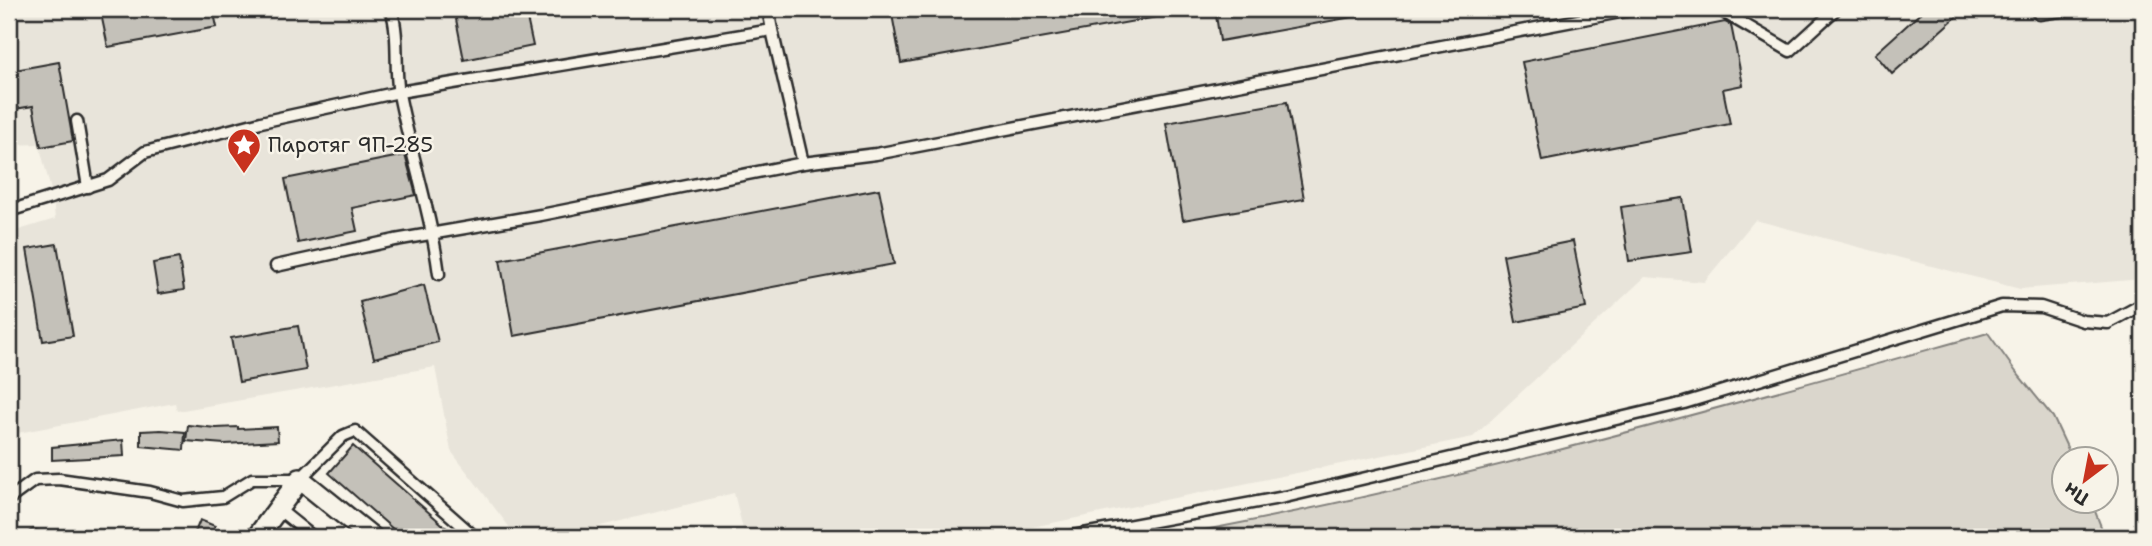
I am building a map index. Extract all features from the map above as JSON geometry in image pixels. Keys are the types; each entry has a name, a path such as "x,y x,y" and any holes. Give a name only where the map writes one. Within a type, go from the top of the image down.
{"street":[{"path":"257,537 299,479 372,537"}],"lane":[{"path":"391,9 395,23 398,92 433,233 439,274"},
{"path":"768,9 803,163"},
{"path":"276,266 433,233 541,215 803,163 876,154 1636,9"},
{"path":"1718,9 1790,51 1836,9"},
{"path":"2035,9 2039,15 2073,9"},
{"path":"9,211 108,180 145,152 261,122 398,92 772,30"},
{"path":"76,121 88,187"},
{"path":"1067,537 1284,497 1684,403 2001,306 2041,307 2083,321 2108,323 2143,304"},
{"path":"9,499 35,480 72,481 150,492 183,500 223,497 252,479 299,479 343,436 355,431 475,537"},
{"path":"277,508 313,537"}],"shaded area":[{"path":"9,9 2143,9 2143,279 2020,289 1755,220 1704,282 1645,277 1473,437 983,537 745,537 734,493 556,537 517,537 451,451 435,367 177,411 175,403 18,433 9,381 9,233 55,219 53,198 39,144 9,145"},
{"path":"1988,333 2053,417 2066,444 2050,444 2050,514 2096,514 2105,537 1166,537 1373,495 1682,418"}],"building":[{"path":"100,9 213,9 217,27 108,47"},
{"path":"454,9 525,9 533,46 464,60"},
{"path":"891,9 1162,9 1163,16 901,63"},
{"path":"1215,9 1358,9 1358,16 1220,41"},
{"path":"1925,9 1965,9 1892,74 1875,54"},
{"path":"1725,22 1731,25 1743,85 1723,89 1730,124 1542,161 1522,62"},
{"path":"59,62 73,141 41,147 33,106 9,110 9,71"},
{"path":"1287,102 1304,199 1183,220 1166,123"},
{"path":"405,155 416,195 352,208 357,231 298,243 285,179"},
{"path":"879,189 894,264 514,336 500,260"},
{"path":"1683,198 1692,252 1629,261 1621,207"},
{"path":"1573,241 1586,308 1516,322 1503,255"},
{"path":"57,244 73,336 43,341 27,249"},
{"path":"179,258 184,290 158,294 153,263"},
{"path":"424,285 438,342 374,358 360,302"},
{"path":"298,326 306,370 239,382 231,338"},
{"path":"188,425 238,429 277,427 278,441 225,444 186,441"},
{"path":"141,431 185,432 184,450 141,446"},
{"path":"123,440 124,456 52,460 52,447"},
{"path":"353,446 457,537 402,537 329,473"},
{"path":"200,520 215,526 211,537 193,537"}],"place":[{"name":"Паротяг 9П-285","path":"244,175"}]}
